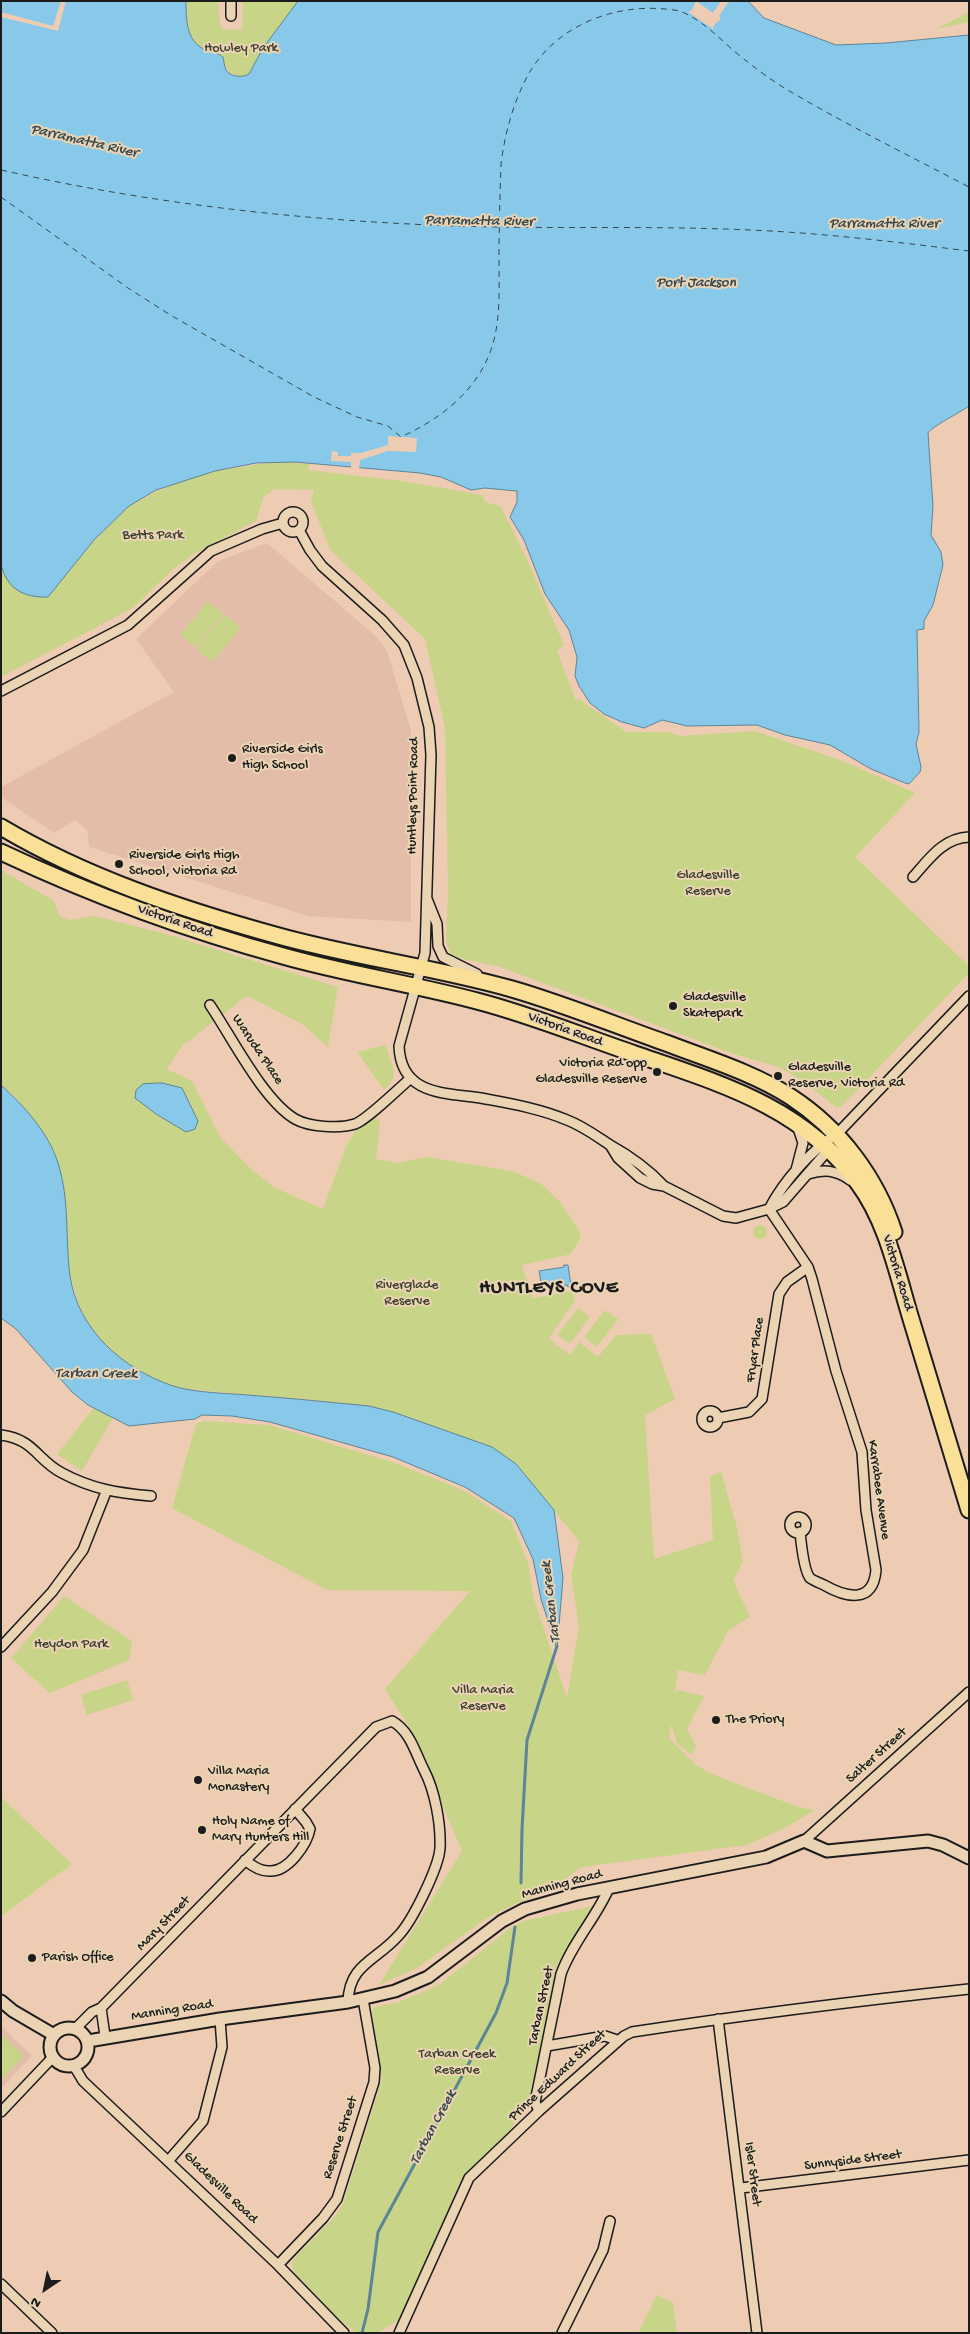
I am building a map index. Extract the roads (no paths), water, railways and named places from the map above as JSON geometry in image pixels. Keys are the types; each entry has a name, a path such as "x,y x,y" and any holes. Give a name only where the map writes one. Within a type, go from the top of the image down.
{"highway":[{"name":"Victoria Road","path":"1,828 36,848 85,870 184,906 274,935 511,989 676,1047 765,1083 804,1106 836,1134 866,1172 885,1208 969,1475"},
{"name":"Victoria Road","path":"1,852 133,908 198,931 288,958 517,1012 724,1086 777,1110 825,1147 864,1191 885,1236 969,1510"}],"street":[{"path":"231,1 231,16"},
{"path":"297,513 303,521 299,530 293,532 288,530 283,523 287,514 297,513"},
{"path":"1,691 128,625 212,551 262,529 283,523"},
{"name":"Huntleys Point Road","path":"299,530 322,566 382,620 404,645 411,661 424,705 430,741 425,953 399,1046 400,1054 411,1078"},
{"path":"913,877 945,843 959,837 969,837"},
{"path":"425,894 437,924 438,946 443,957 455,965 511,989"},
{"path":"411,1078 439,1094 490,1100 554,1115 592,1132 625,1151 664,1186 723,1216 749,1216 783,1202 807,1174 836,1134 969,996"},
{"name":"Waruda Place","path":"210,1005 259,1081 296,1120 335,1128 357,1124 411,1078"},
{"path":"777,1110 792,1121 803,1137 802,1150 794,1175"},
{"path":"769,1209 776,1196 794,1175 825,1147"},
{"path":"807,1174 817,1171 833,1171 843,1175 864,1191"},
{"name":"Karrabee Avenue","path":"769,1209 808,1267 836,1371 862,1452 866,1510 876,1570 875,1578 869,1588 859,1595 846,1596 810,1578 806,1567 800,1532"},
{"name":"Fryar Place","path":"718,1418 748,1412 762,1399 779,1294 787,1282 808,1267"},
{"path":"1,1435 27,1442 60,1472 106,1492 151,1496"},
{"path":"1,1647 52,1592 83,1550 106,1492"},
{"name":"Salter Street","path":"804,1841 969,1692"},
{"name":"Mary Street","path":"76,2029 92,2012 102,2008 376,1727 392,1721 402,1727 408,1735 428,1778 437,1818 440,1850 410,1924 355,1973 348,1985 348,2002"},
{"path":"245,1860 251,1865 272,1872 282,1867 294,1857 304,1845 310,1829 295,1809"},
{"path":"804,1841 827,1851 928,1841 943,1845 969,1858"},
{"name":"Manning Road","path":"88,2041 105,2036 348,2002 395,1991 428,1977 502,1921 518,1912 546,1902 609,1888 766,1857 804,1841"},
{"name":"Tarban Street","path":"539,2111 536,2102 564,1966 601,1907 609,1888"},
{"name":"Prince Edward Street","path":"399,2333 469,2178 617,2040 632,2032 718,2019 839,2002 969,1990"},
{"name":"Reserve Street","path":"278,2265 337,2199 374,2082 375,2068 364,1999"},
{"path":"1,2001 13,2011 54,2035"},
{"path":"102,2008 105,2036"},
{"path":"169,2160 203,2121 222,2047 220,2019"},
{"name":"Isler Street","path":"718,2019 741,2188 757,2333"},
{"path":"62,2029 76,2029 83,2033 88,2041 87,2056 74,2066 62,2065 53,2057 50,2046 54,2035 62,2029"},
{"path":"547,2046 605,2036 617,2040"},
{"path":"1,2112 53,2057"},
{"name":"Gladesville Road","path":"74,2066 83,2081 169,2160 278,2265 344,2333"},
{"name":"Sunnyside Street","path":"741,2188 969,2160"},
{"path":"562,2333 603,2250 610,2221"},
{"path":"1,2284 52,2333"}],"water":[{"name":"Port Jackson","path":"1,1 186,1 188,28 194,41 204,49 223,57 225,68 228,72 240,76 249,74 263,48 298,1 748,1 764,18 836,45 886,43 969,35 969,406 928,433 933,506 931,535 941,552 943,565 933,605 924,621 924,629 917,630 919,732 916,744 921,767 920,772 909,784 905,783 871,769 830,745 785,735 757,725 687,726 662,720 644,728 622,722 604,714 590,703 579,686 575,676 577,657 569,630 545,594 524,540 510,517 517,502 517,491 485,488 471,490 441,477 420,473 295,462 256,463 215,471 156,490 129,506 94,540 48,597 31,596 11,585 3,572 1,564"},
{"path":"162,1083 182,1088 198,1121 195,1129 186,1132 156,1114 135,1098 136,1090 143,1084"},
{"name":"Tarban Creek","path":"1,1085 35,1121 54,1152 62,1177 67,1220 70,1276 75,1296 82,1314 106,1345 137,1369 173,1386 201,1391 369,1406 393,1412 492,1447 516,1464 554,1510 563,1578 557,1649 541,1599 533,1559 514,1518 465,1487 393,1457 270,1422 232,1416 202,1415 195,1419 129,1426 88,1405 72,1392 16,1329 1,1318"},
{"path":"564,1265 568,1265 571,1286 542,1288 539,1271 564,1267"}],"waterway":[{"name":"Tarban Creek","path":"521,1883 527,1740 557,1646"},
{"name":"Tarban Creek","path":"362,2333 368,2309 378,2232 496,2013 507,1983 515,1927"}],"place":[{"name":"Riverside Girls High School","path":"232,758"},
{"name":"Riverside Girls High School, Victoria Rd","path":"119,864"},
{"name":"Gladesville Skatepark","path":"673,1006"},
{"name":"Victoria Rd opp Gladesville Reserve","path":"657,1072"},
{"name":"Gladesville Reserve, Victoria Rd","path":"778,1076"},
{"name":"The Priory","path":"716,1720"},
{"name":"Villa Maria Monastery","path":"198,1780"},
{"name":"Holy Name of Mary Hunters Hill","path":"202,1830"},
{"name":"Parish Office","path":"32,1958"}],"district":[{"name":"HUNTLEYS COVE","path":"549,1289"}],"park label":[{"name":"Howley Park","path":"241,49"},
{"name":"Betts Park","path":"153,536"},
{"name":"Gladesville Reserve","path":"708,884"},
{"name":"Riverglade Reserve","path":"407,1294"},
{"name":"Heydon Park","path":"71,1645"},
{"name":"Villa Maria Reserve","path":"483,1699"},
{"name":"Tarban Creek Reserve","path":"457,2064"}],"water label":[{"name":"Parramatta River","path":"84,142"},
{"name":"Parramatta River","path":"479,222"},
{"name":"Parramatta River","path":"884,225"}]}
